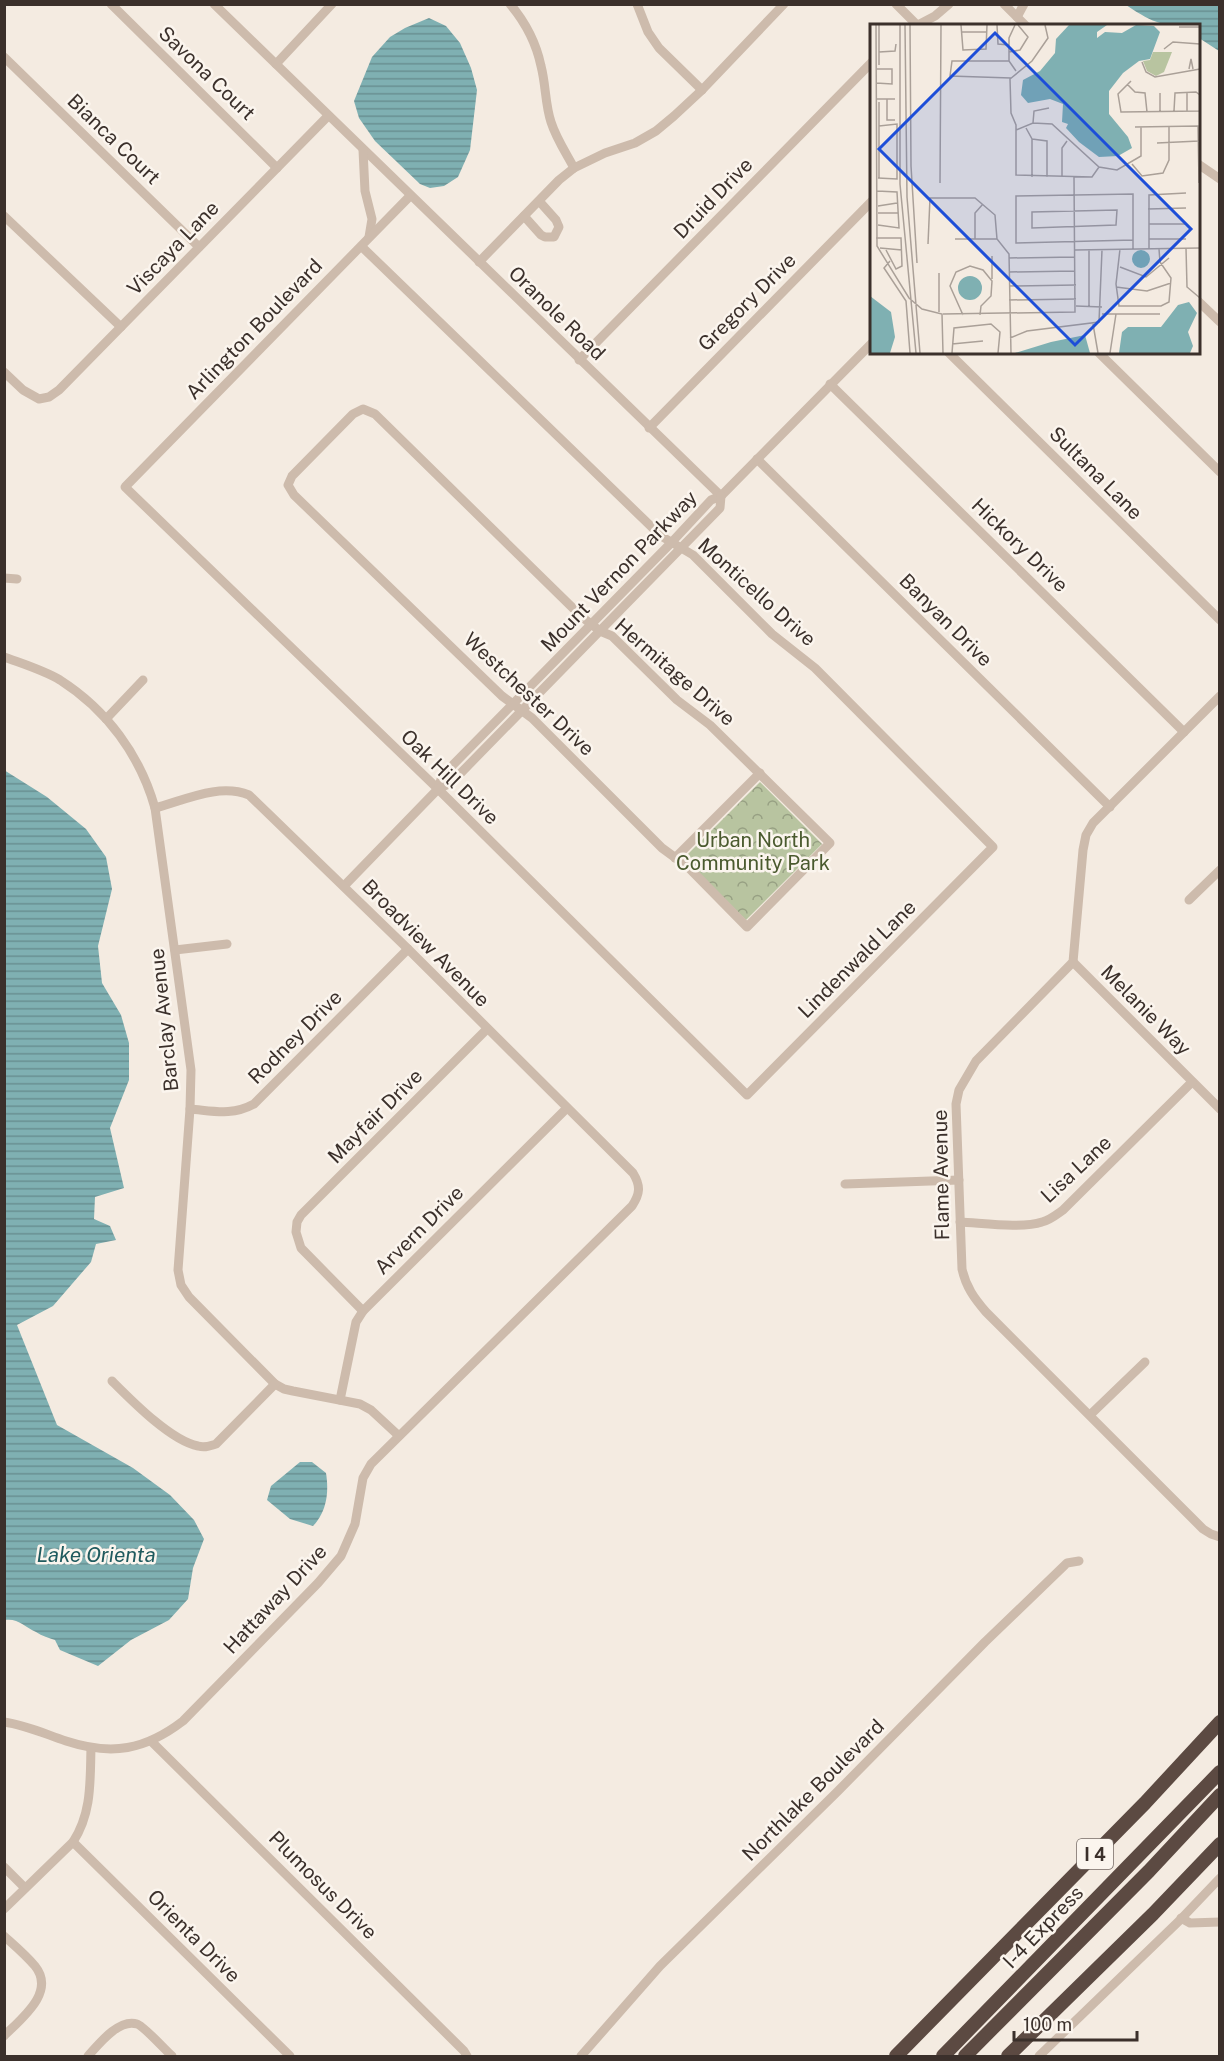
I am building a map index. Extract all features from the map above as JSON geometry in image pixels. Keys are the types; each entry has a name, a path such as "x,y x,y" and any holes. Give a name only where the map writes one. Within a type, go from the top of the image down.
{"highway":[{"name":"I 4","path":"896,2056 1137,1812 1220,1722"},
{"name":"I-4 Express","path":"943,2056 1220,1772"},
{"name":"I-4 Express","path":"965,2056 1149,1871 1220,1795"},
{"path":"1008,2056 1153,1914 1220,1844"}],"street":[{"name":"Savona Court","path":"111,4 277,168"},
{"name":"Oranole Road","path":"214,4 721,496"},
{"path":"276,64 332,4"},
{"path":"510,4 522,18 534,39 542,66 551,122 574,168"},
{"path":"637,4 648,32 659,48 702,90"},
{"path":"479,262 559,180 574,168 605,153 635,143 656,131 702,90 784,4"},
{"path":"896,4 915,24"},
{"path":"918,24 935,16 949,4"},
{"path":"1004,4 1024,24"},
{"path":"1017,17 1024,4"},
{"name":"Bianca Court","path":"4,57 199,247"},
{"name":"Druid Drive","path":"579,360 870,64"},
{"name":"Viscaya Lane","path":"4,372 23,390 39,399 49,397 59,390 328,116"},
{"path":"363,150 365,191 372,219 369,238"},
{"path":"1200,165 1220,179"},
{"name":"Arlington Boulevard","path":"125,487 410,196"},
{"path":"524,216 541,235 554,237 559,227 556,220 539,201"},
{"name":"Gregory Drive","path":"649,428 870,203"},
{"path":"4,216 121,327"},
{"name":"Monticello Drive","path":"361,246 661,536 693,555 772,634 815,668 993,848"},
{"path":"1200,303 1220,322"},
{"path":"721,496 870,345"},
{"name":"Sultana Lane","path":"950,354 1220,620"},
{"path":"1100,354 1220,472"},
{"name":"Hickory Drive","path":"830,384 1184,732"},
{"name":"Westchester Drive","path":"363,409 353,414 292,476 288,485 294,495 502,696 531,718 662,848 688,867 747,927"},
{"name":"Hermitage Drive","path":"363,409 375,414 592,624 600,631 612,636 677,700 710,725 830,843 747,927"},
{"name":"Banyan Drive","path":"757,459 1110,807"},
{"name":"Oak Hill Drive","path":"125,487 438,789 747,1095"},
{"name":"Mount Vernon Parkway","path":"344,886 438,789 451,783 592,624 720,508 721,496"},
{"name":"Mount Vernon Parkway","path":"517,707 600,631 676,546"},
{"path":"4,578 17,579"},
{"name":"Barclay Avenue","path":"4,657 34,667 81,695 122,736 136,758 150,789 155,808 191,1070 178,1270 181,1285 189,1297 275,1384 293,1391 360,1404 371,1410 399,1437"},
{"path":"106,719 143,680"},
{"path":"1072,962 1086,835 1093,824 1220,696"},
{"path":"675,858 760,773"},
{"name":"Broadview Avenue","path":"155,808 222,790 238,791 249,795 633,1173 638,1181 639,1190"},
{"name":"Lindenwald Lane","path":"747,1095 993,848"},
{"path":"1189,900 1220,870"},
{"path":"175,950 227,944"},
{"name":"Rodney Drive","path":"190,1109 230,1113 242,1111 254,1104 408,950"},
{"name":"Melanie Way","path":"1072,962 1220,1109"},
{"name":"Flame Avenue","path":"1072,962 976,1061 959,1090 956,1104 962,1269 965,1284 986,1312 1203,1529 1220,1537"},
{"name":"Mayfair Drive","path":"363,1311 301,1248 296,1232 297,1222 301,1215 487,1029"},
{"name":"Lisa Lane","path":"960,1222 1027,1224 1040,1223 1052,1218 1063,1210 1192,1082"},
{"name":"Arvern Drive","path":"340,1400 356,1322 363,1311 567,1108"},
{"path":"845,1184 959,1180"},
{"name":"Hattaway Drive","path":"4,1722 32,1728 67,1742 91,1748 121,1749 151,1741 172,1729 193,1712 318,1583 341,1556 355,1524 363,1478 371,1464 632,1206 639,1190"},
{"path":"1090,1415 1144,1362"},
{"path":"112,1381 145,1414 195,1446 206,1448 216,1444 275,1384"},
{"name":"Northlake Boulevard","path":"581,2056 660,1966 985,1642 1067,1563 1079,1561"},
{"path":"985,1642 992,1650"},
{"name":"Plumosus Drive","path":"151,1741 467,2056"},
{"path":"4,1909 73,1842 86,1818 90,1790 91,1748"},
{"name":"Orienta Drive","path":"73,1842 290,2056"},
{"path":"4,1867 25,1888"},
{"path":"1039,2056 1220,1878"},
{"path":"1181,1918 1190,1923 1220,1922"},
{"path":"4,1936 35,1966 42,1978 39,1997 4,2036"},
{"path":"87,2056 114,2029 129,2023 138,2024 172,2056"}],"green space":[{"name":"Urban North Community Park","path":"760,782 822,844 746,920 684,858"}],"water":[{"path":"1126,5 1219,5 1219,51 1200,39 1200,24 1165,24 1145,17"},
{"path":"429,18 446,26 460,43 471,68 477,90 470,150 458,177 444,186 430,188 420,184 375,141 359,118 354,101 372,57 390,37"},
{"name":"Lake Orienta","path":"4,770 47,797 86,829 106,857 112,889 98,946 102,983 121,1015 129,1043 129,1080 110,1128 124,1188 95,1197 94,1219 110,1226 116,1240 96,1244 91,1262 53,1306 17,1325 57,1425 133,1468 170,1495 194,1520 204,1539 193,1568 188,1599 169,1620 131,1640 98,1666 60,1650 55,1640 18,1622 5,1620"},
{"path":"300,1462 312,1462 326,1473 326,1501 313,1526 290,1519 267,1500 271,1486"}]}
